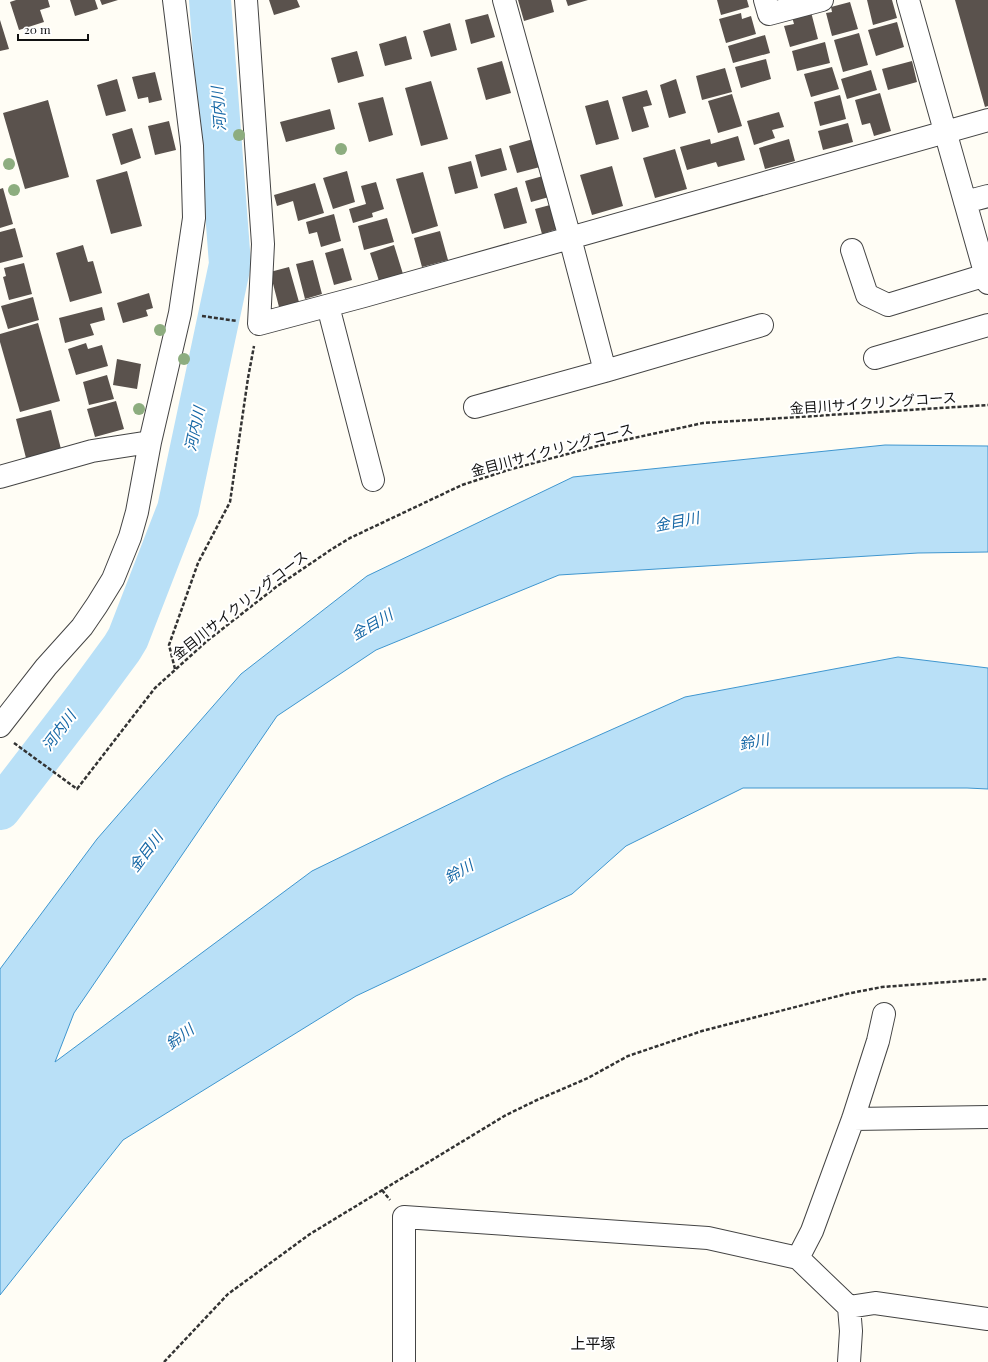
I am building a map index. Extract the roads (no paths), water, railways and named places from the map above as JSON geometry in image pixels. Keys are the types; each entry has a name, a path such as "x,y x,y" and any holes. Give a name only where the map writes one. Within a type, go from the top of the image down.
{"street":[{"path":"5,733 46,668 82,626 113,579 130,537 137,512 150,442 180,313 194,218 192,146 174,0"},
{"path":"246,0 263,244 259,324 328,306 988,120"},
{"path":"504,0 605,371"},
{"path":"765,0 769,14 822,0"},
{"path":"852,250 867,295 888,305 987,279 983,246 965,202 908,0"},
{"path":"965,202 988,196"},
{"path":"328,306 373,480"},
{"path":"475,406 605,371 762,325"},
{"path":"875,358 988,326"},
{"path":"0,477 92,451 150,442"},
{"path":"0,704 25,674 46,668"},
{"path":"798,1258 812,1231 853,1119 878,1041 884,1014"},
{"path":"853,1119 988,1117"},
{"path":"404,1362 404,1217 708,1238 798,1258 849,1307 851,1331 849,1362"},
{"path":"849,1307 875,1303 988,1319"}],"water":[{"path":"885,445 988,446 988,552 918,553 559,575 376,650 277,716 74,1013 55,1062 312,871 505,777 685,697 898,657 988,668 988,789 743,788 626,846 572,894 356,996 123,1140 0,1295 0,969 97,839 241,674 367,576 573,477"}],"waterway":[{"name":"河内川","path":"0,809 86,697 128,638 178,509 230,264 210,0"}],"district":[{"name":"上平塚","path":"593,1344"}],"water label":[{"name":"金目川","path":"677,522"},
{"name":"金目川","path":"372,625"},
{"name":"鈴川","path":"754,742"},
{"name":"金目川","path":"146,852"},
{"name":"鈴川","path":"459,872"},
{"name":"鈴川","path":"180,1037"}]}
